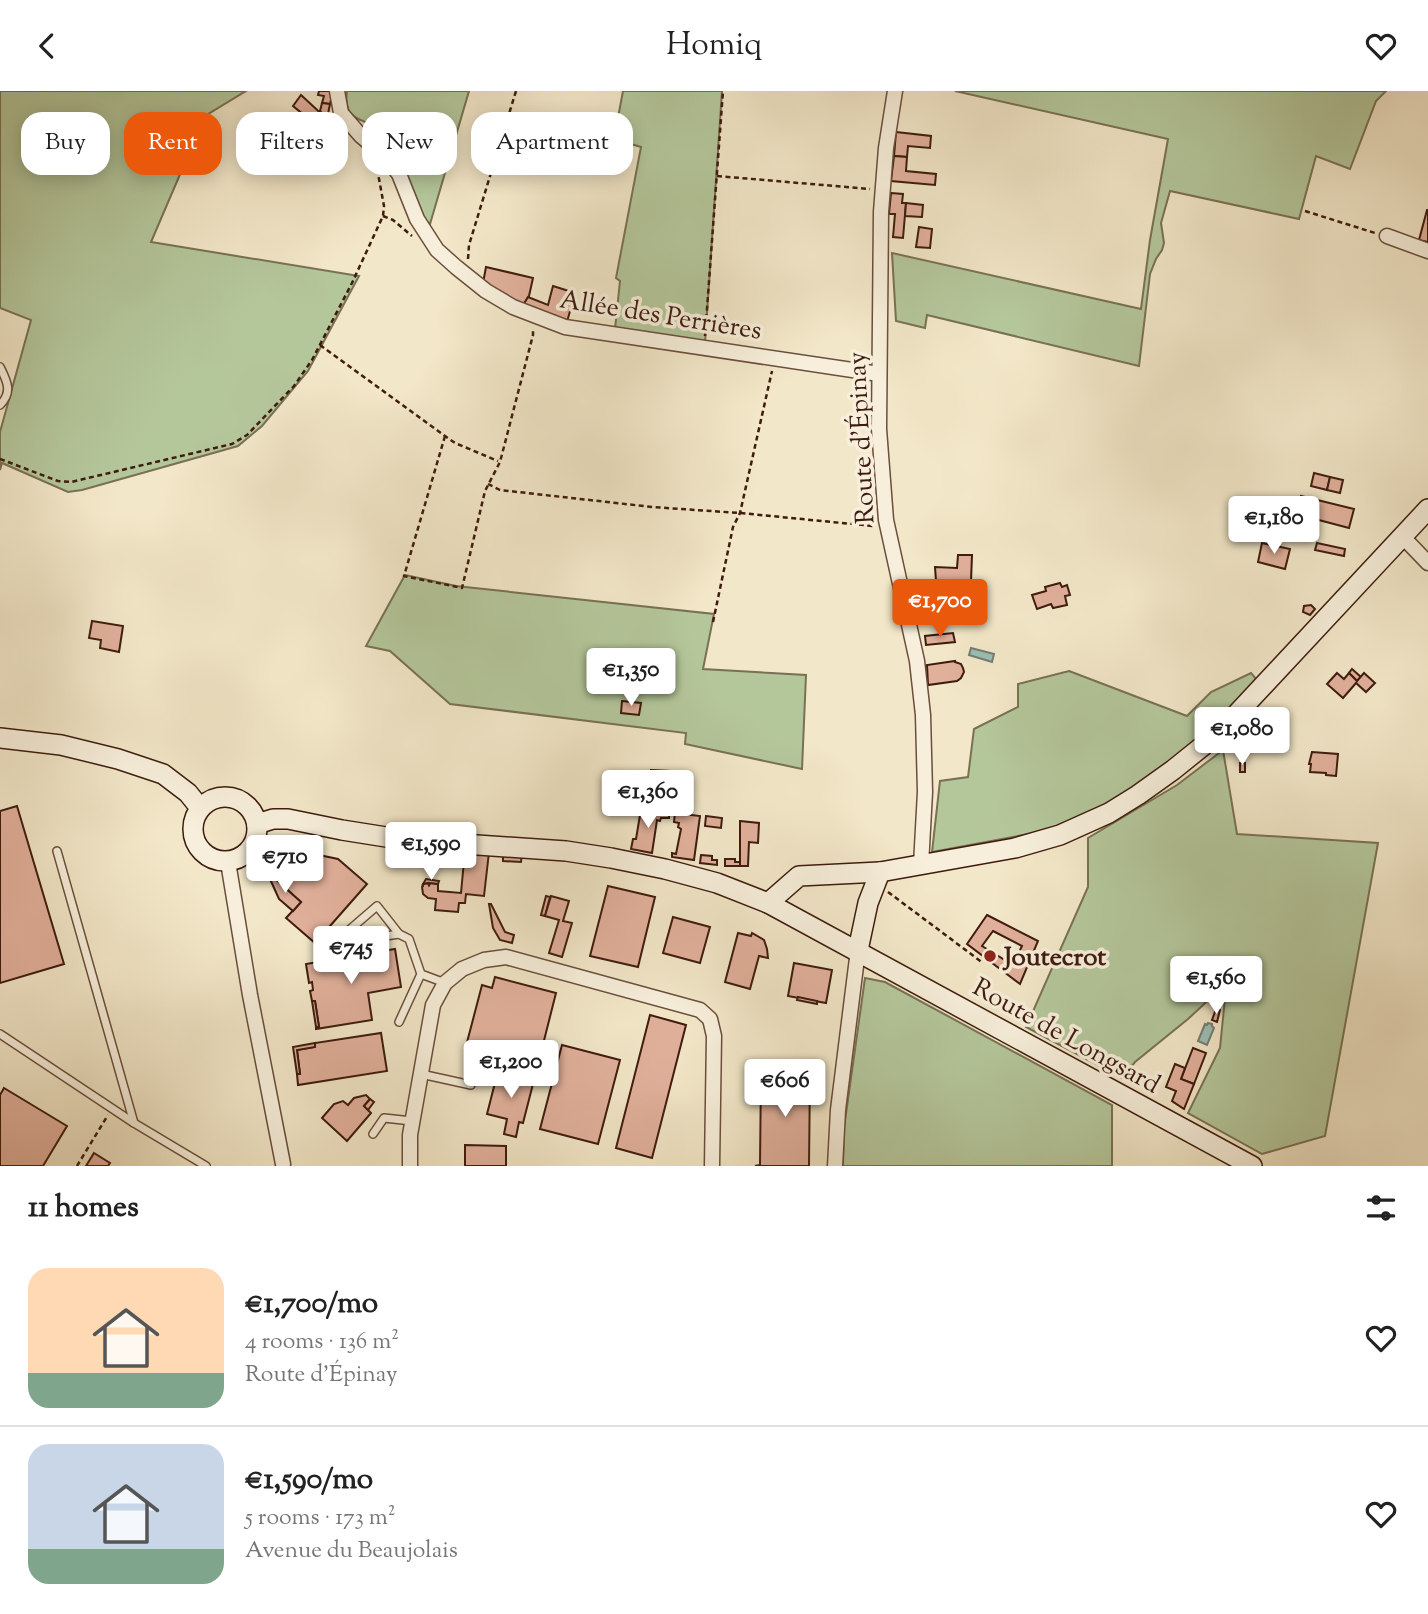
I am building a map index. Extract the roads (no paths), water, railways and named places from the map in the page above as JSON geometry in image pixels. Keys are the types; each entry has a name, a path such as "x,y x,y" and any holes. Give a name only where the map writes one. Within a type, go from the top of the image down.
{"main road":[{"path":"768,903 799,876 878,878 921,865 1015,848 1060,835 1109,813 1173,770 1219,733 1428,509"},
{"path":"0,738 61,745 118,759 163,774 188,793 200,808"},
{"path":"222,796 244,802 253,812 257,824 256,841 244,856 228,862 211,859 198,849 192,835 193,820 200,808 209,800 222,796"},
{"name":"Route de Longsard","path":"257,824 273,819 288,819 405,840 566,851 665,869 717,883 768,903 858,950 1252,1166"},
{"path":"858,950 868,903 878,878"}],"street":[{"name":"Allée des Perrières","path":"337,91 341,113 361,136 386,157 399,174 417,219 437,250 486,291 513,307 565,327 879,374"},
{"name":"Route d'Épinay","path":"895,91 882,190 879,429 887,523 917,661 923,715 925,792 921,865"},
{"path":"1387,236 1428,251"},
{"path":"1402,536 1428,563"},
{"path":"228,862 250,995 286,1165"},
{"path":"835,1166 838,1110 858,950"},
{"path":"410,1166 412,1121 433,1005 445,983 462,969 484,960 506,957 700,1010 710,1019 714,1036 712,1166"}],"lane":[{"path":"0,405 5,400 8,383 1,366"},
{"path":"57,851 134,1123"},
{"path":"399,934 332,944 377,906 399,934 409,939 421,974 399,1023"},
{"path":"421,974 445,983"},
{"path":"0,1034 134,1123 206,1166"},
{"path":"421,1074 471,1085"},
{"path":"373,1134 384,1118 412,1121"}],"water":[{"path":"971,648 994,654 992,662 969,655"},
{"path":"1208,1023 1214,1028 1207,1045 1198,1041 1205,1024"}],"place":[{"name":"Joutecrot","path":"990,956"}]}
